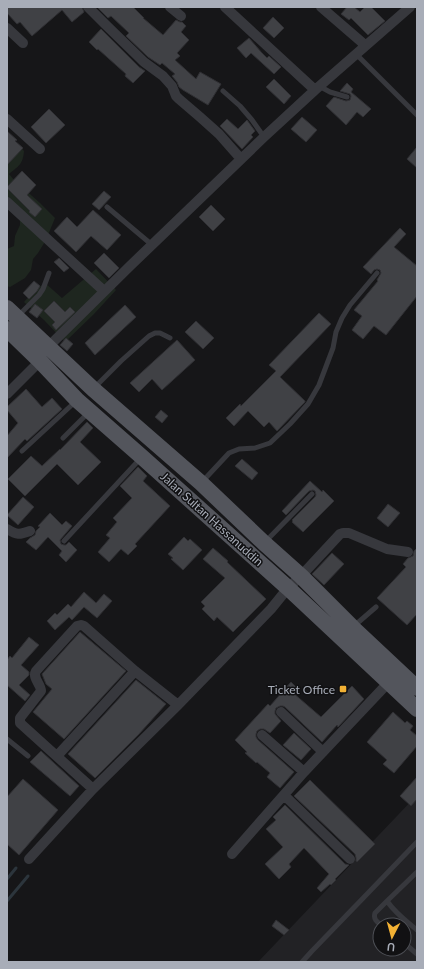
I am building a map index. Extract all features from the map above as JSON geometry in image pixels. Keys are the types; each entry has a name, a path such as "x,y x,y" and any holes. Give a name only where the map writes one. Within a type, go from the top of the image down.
{"main road":[{"name":"Jalan Sultan Hassanuddin","path":"10,318 48,347 93,389 201,483 301,576 353,628 417,688"},
{"name":"Jalan Sultan Hassanuddin","path":"10,318 40,361 77,400 288,588 417,709"}],"street":[{"path":"88,7 144,62 163,76 172,86 176,96 219,134 241,159"},
{"path":"170,7 181,16"},
{"path":"225,7 317,88"},
{"path":"321,7 365,46"},
{"path":"48,347 152,244 264,137 317,88 410,7"},
{"path":"7,28 23,44"},
{"path":"7,119 40,149"},
{"path":"7,202 104,291"},
{"path":"7,394 40,361"},
{"path":"7,529 15,534 30,531"},
{"path":"29,859 93,789 178,705 271,609 288,588 340,534 349,534 387,549 408,552"},
{"path":"93,789 21,725 20,721 20,718 42,691 35,677 36,671 77,626 84,626 135,671 178,705"},
{"path":"57,756 135,671"},
{"path":"232,854 304,772 388,683"},
{"path":"281,712 323,752"},
{"path":"262,735 304,772"},
{"path":"284,795 350,859"}],"lane":[{"path":"356,54 417,115"},
{"path":"317,88 348,97"},
{"path":"223,91 244,110 264,137"},
{"path":"107,207 152,244"},
{"path":"10,318 39,295 49,273"},
{"path":"201,483 229,453 239,449 255,448 270,443 308,404 319,385 333,348 336,332 342,318 350,305 377,273"},
{"path":"93,389 149,336 155,333 160,333 170,338"},
{"path":"22,451 77,400"},
{"path":"63,438 90,410"},
{"path":"64,541 142,457"},
{"path":"264,543 312,494"},
{"path":"353,628 376,607"},
{"path":"7,739 28,756"},
{"path":"302,962 417,842"},
{"path":"374,917 375,913 417,872"},
{"path":"387,901 397,914 417,930"}],"shaded area":[{"path":"18,144 24,151 23,159 18,167 9,174 55,218 46,240 33,259 31,270 25,278 10,287 7,286 7,249 14,246 15,236 20,225 20,221 19,216 7,206 7,146"},
{"path":"96,269 116,290 65,342 24,302 34,291 45,283 62,298"},
{"path":"417,795 417,962 258,962"}],"building":[{"path":"7,7 82,7 84,12 72,22 62,10 32,36 20,22 17,24 7,13"},
{"path":"97,7 133,7 143,18 163,35 176,20 182,22 186,26 181,32 189,40 177,53 180,56 175,60 196,79 200,72 221,84 208,105 179,87 172,76 175,74 162,63 160,65 148,57 126,36 129,33 111,16 108,18"},
{"path":"347,7 354,7 360,12 365,7 371,7 385,21 368,35 351,18 349,20 341,14"},
{"path":"273,17 284,28 274,38 263,28"},
{"path":"101,29 139,67 145,71 133,83 125,76 126,74 89,42"},
{"path":"249,38 267,58 269,56 281,67 274,74 251,53 246,58 237,48"},
{"path":"274,79 291,96 284,104 266,87"},
{"path":"347,83 353,89 351,92 371,109 363,117 357,112 346,125 326,106 334,97 346,101 350,100 350,94 340,91"},
{"path":"49,109 65,125 46,143 31,127"},
{"path":"302,117 317,130 306,142 291,129"},
{"path":"227,119 238,129 247,120 255,131 251,135 253,137 242,149 220,126"},
{"path":"7,131 23,148 7,165"},
{"path":"417,147 417,168 407,159"},
{"path":"22,171 36,185 27,195 42,209 35,217 7,188"},
{"path":"104,191 111,197 99,210 92,204"},
{"path":"211,205 225,219 213,231 199,217"},
{"path":"93,210 121,235 107,250 91,236 76,252 54,231 67,217 77,227"},
{"path":"400,228 406,234 394,247 417,266 417,296 386,335 374,326 363,339 352,330 362,316 354,310 378,281 377,280 381,273 380,270 377,269 371,274 363,267"},
{"path":"104,253 119,268 109,278 94,263"},
{"path":"59,258 69,268 64,272 54,262"},
{"path":"34,281 40,286 29,299 23,293"},
{"path":"54,301 65,312 70,307 75,312 56,330 52,325 55,322 44,311"},
{"path":"35,304 43,310 37,318 29,312"},
{"path":"125,305 136,317 95,355 85,343"},
{"path":"319,313 331,324 280,377 305,402 277,431 269,422 264,427 248,411 234,426 226,418 240,404 241,406 276,371 269,365"},
{"path":"196,321 214,338 203,349 185,332"},
{"path":"66,338 73,344 67,351 60,345"},
{"path":"177,340 195,360 162,390 152,379 139,392 130,383"},
{"path":"26,389 42,407 52,398 62,409 27,441 25,439 7,458 7,436 18,423 7,410 7,407"},
{"path":"161,410 168,416 162,423 155,417"},
{"path":"87,422 93,428 80,442 101,462 78,485 57,464 25,496 8,479 31,456 42,466"},
{"path":"242,459 258,473 252,480 235,466"},
{"path":"138,467 147,476 143,481 170,506 135,544 137,546 128,555 121,549 109,562 98,552 110,538 106,535 117,522 113,518 132,498 120,486"},
{"path":"310,481 322,492 323,490 334,501 303,532 292,522 292,520 315,497 315,491 309,491 286,515 282,511"},
{"path":"23,497 34,507 18,525 7,515"},
{"path":"388,504 400,513 388,527 377,518"},
{"path":"50,513 62,525 66,521 72,526 60,540 61,544 66,545 69,542 77,550 66,562 59,555 62,551 48,537 36,550 26,542 35,535 36,531 40,527 38,526"},
{"path":"184,537 188,541 190,539 202,550 183,570 171,559 173,558 168,554"},
{"path":"213,548 266,599 233,632 217,617 214,621 202,609 205,606 201,602 225,578 203,559"},
{"path":"417,548 417,614 407,625 377,598 406,567 403,564 408,558 413,556 414,551"},
{"path":"332,553 344,564 324,585 312,574"},
{"path":"84,592 96,603 104,594 112,601 97,618 84,607 72,620 69,617 55,630 47,621 55,613 57,615 68,604 71,607"},
{"path":"80,632 126,671 64,739 33,712 52,689 46,684 42,674"},
{"path":"29,637 39,645 21,665 29,672 29,675 19,685 30,695 25,701 7,685 7,660 10,656 12,658"},
{"path":"136,680 166,704 139,734 95,778 68,754"},
{"path":"291,682 296,687 292,692 321,717 352,686 364,699 322,742 285,707 280,706 276,708 275,714 281,721 270,733 264,729 260,729 257,731 256,737 294,772 280,788 267,777 270,773 245,753 247,752 235,740 268,704 270,706"},
{"path":"393,712 405,723 407,721 413,726 410,730 417,736 417,746 394,773 383,764 387,760 367,742"},
{"path":"294,733 311,749 301,760 283,745"},
{"path":"41,751 79,786 70,796 30,762"},
{"path":"417,777 417,799 411,806 400,796"},
{"path":"23,779 58,810 19,855 7,844 7,797"},
{"path":"310,780 375,844 357,862 355,854 294,796"},
{"path":"285,805 345,864 349,865 331,885 330,884 321,892 317,888 329,874 304,848 289,864 291,867 279,879 265,864 283,847 266,829 276,820 273,817"},
{"path":"276,920 289,930 284,935 272,926"}],"waterway":[{"path":"7,879 16,868"},
{"path":"7,901 28,876"}],"place":[{"name":"Ticket Office","path":"343,689"}]}
